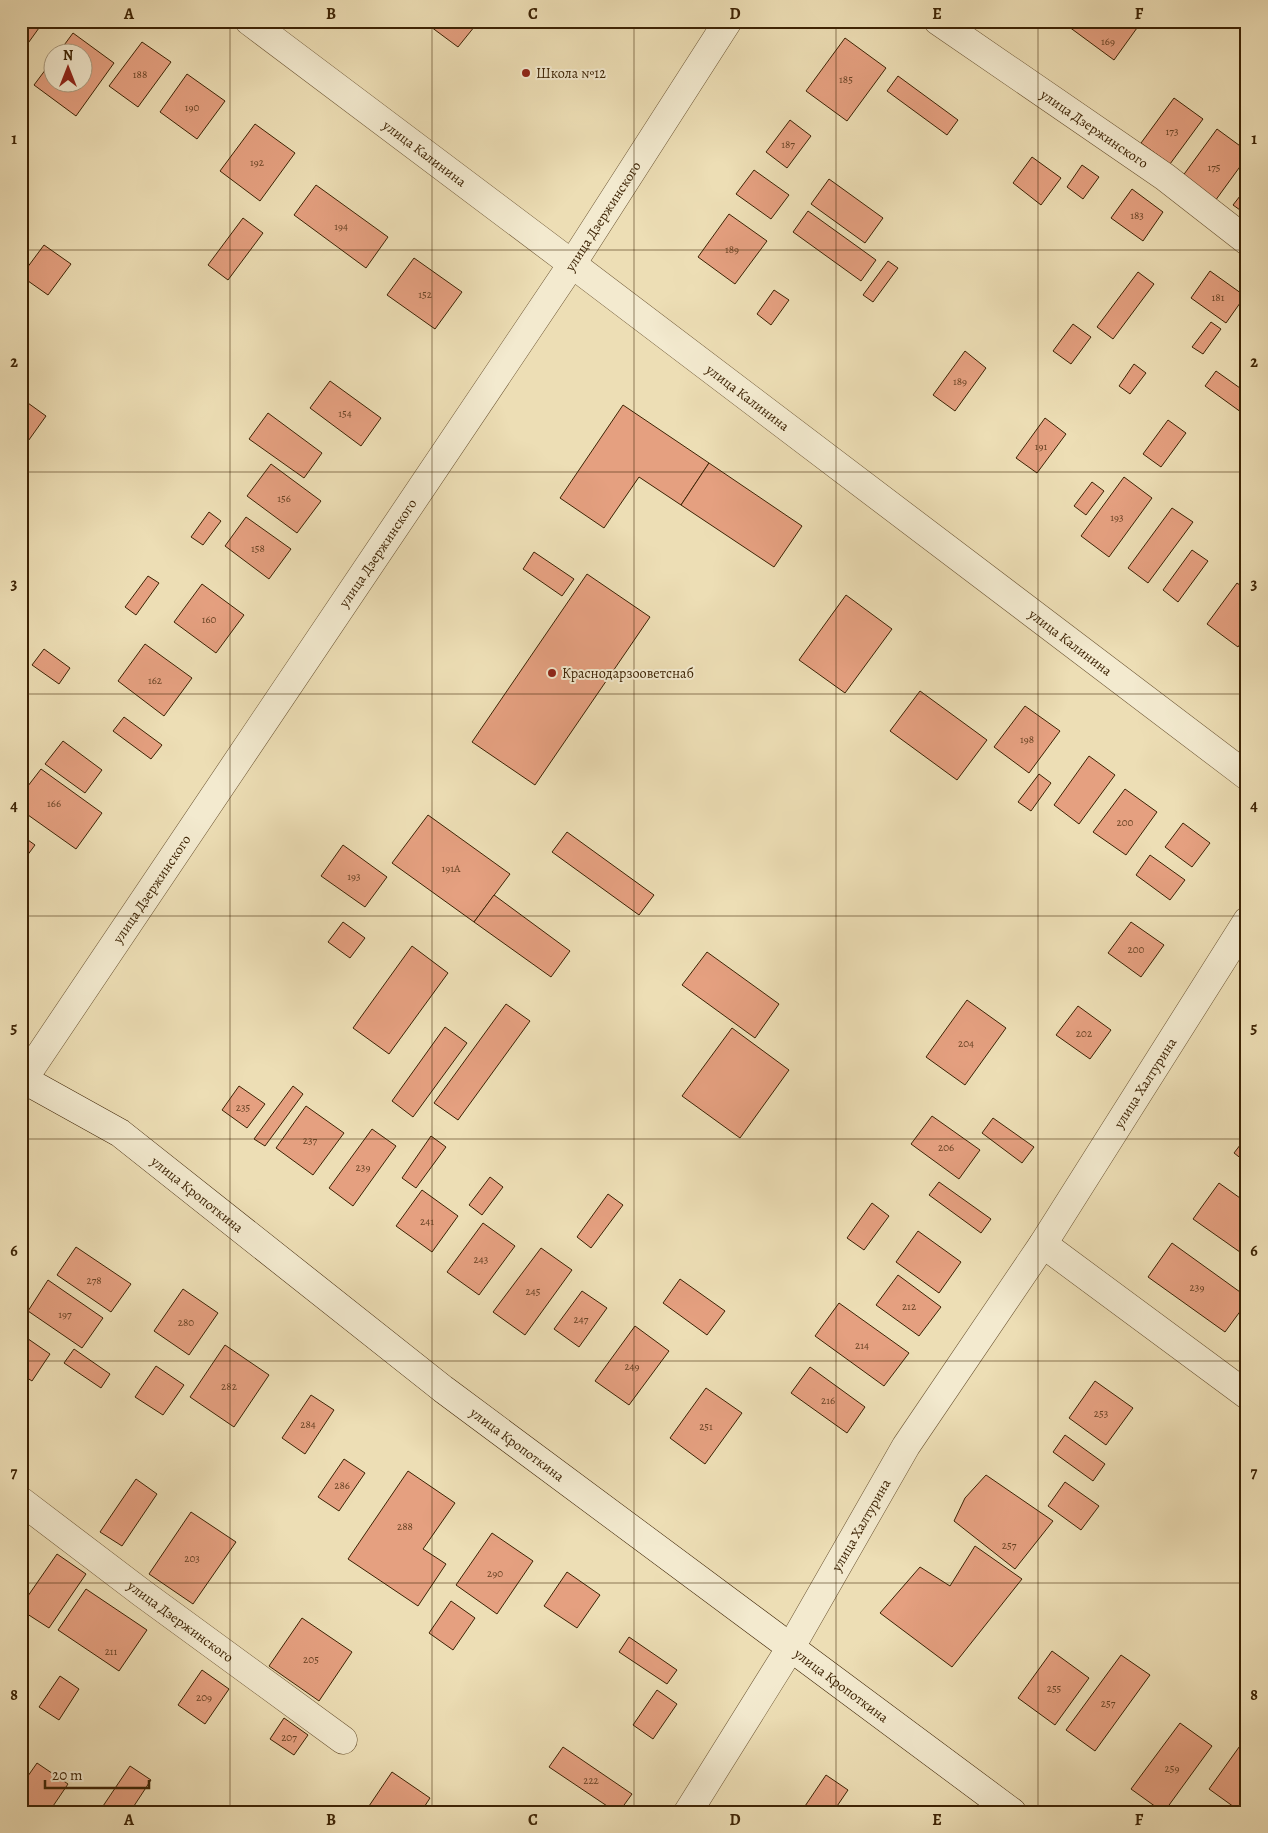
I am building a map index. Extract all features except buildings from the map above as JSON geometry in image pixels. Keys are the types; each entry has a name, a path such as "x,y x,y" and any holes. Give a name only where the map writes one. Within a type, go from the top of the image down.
{"street":[{"name":"улица Калинина","path":"249,21 1247,776"},
{"name":"улица Дзержинского","path":"22,1080 572,264 728,21"},
{"name":"улица Дзержинского","path":"938,21 1166,177 1247,241"},
{"name":"улица Халтурина","path":"688,1812 791,1647 906,1446 1043,1244 1247,921"},
{"name":"улица Кропоткина","path":"22,1080 120,1133 443,1389 1012,1812"},
{"path":"1043,1244 1247,1395"},
{"name":"улица Дзержинского","path":"21,1501 142,1594 343,1740"}],"place":[{"name":"Школа №12","path":"526,73"},
{"name":"Краснодарзооветснаб","path":"552,673"}]}
